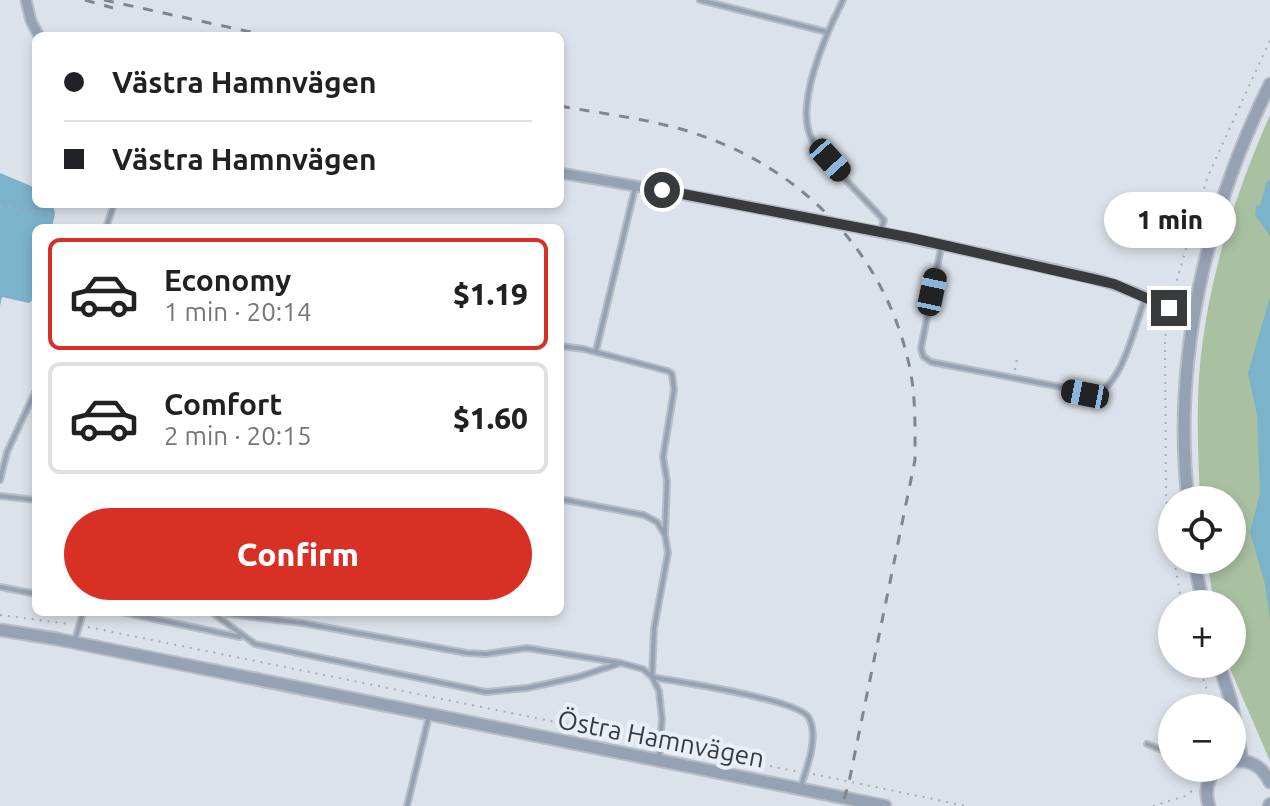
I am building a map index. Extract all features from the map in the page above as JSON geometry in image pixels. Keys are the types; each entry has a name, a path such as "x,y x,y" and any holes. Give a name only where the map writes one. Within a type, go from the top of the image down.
{"street":[{"path":"26,0 37,32"},
{"path":"1188,486 1185,406 1194,314 1206,255 1234,164 1270,84"},
{"path":"564,174 942,245 1093,279 1169,308 1194,314"},
{"name":"Östra Hamnvägen","path":"0,630 885,806"},
{"path":"1246,762 1256,765 1270,782"},
{"path":"1209,782 1206,789 1209,806"}],"lane":[{"path":"700,0 827,32"},
{"path":"843,0 827,32 808,96 806,121 813,140 884,220 881,232"},
{"path":"596,352 635,186"},
{"path":"942,245 922,337 923,356 931,362 1091,395 1101,393 1122,364 1146,297"},
{"path":"564,347 668,371 675,381 663,457 667,481 665,535 668,553 654,629 652,677"},
{"path":"0,480 7,452 32,399"},
{"path":"0,496 32,500"},
{"path":"564,500 644,515 657,522 665,535"},
{"path":"0,587 32,593"},
{"path":"74,643 82,616"},
{"path":"141,616 243,637 266,647 486,692 537,686 621,663"},
{"path":"217,616 243,637"},
{"path":"245,616 302,623 467,653 486,654 527,648 643,669 652,677 659,691 659,762"},
{"path":"652,677 796,707 809,717 811,726 811,750 801,789"},
{"path":"407,806 429,714"},
{"path":"1147,744 1158,748"}],"path":[{"path":"0,206 55,214"},
{"path":"1013,379 1017,359"},
{"path":"0,615 79,625 966,806"},
{"path":"1153,806 1193,791"}],"green space":[{"path":"1270,115 1270,761 1246,706 1246,694 1241,694 1234,678 1246,678 1246,590 1212,590 1209,574 1246,574 1246,486 1200,486 1200,359 1221,253 1248,169"}],"water":[{"path":"0,173 32,186 32,208 54,208 55,214 53,224 32,224 32,300 29,303 2,297 0,306"},
{"path":"1270,180 1270,236 1255,215 1256,206 1260,205 1267,181"},
{"path":"1270,297 1270,621 1265,584 1250,532 1260,493 1257,415 1248,373"}],"railway":[{"path":"85,0 113,8"},
{"path":"104,0 251,32"},
{"path":"564,107 690,132 745,154 780,175 811,199 864,258 884,293 899,330 913,392 915,460 842,806"}],"route":[{"path":"662,190 912,238 1093,279 1114,284 1169,308"}]}
